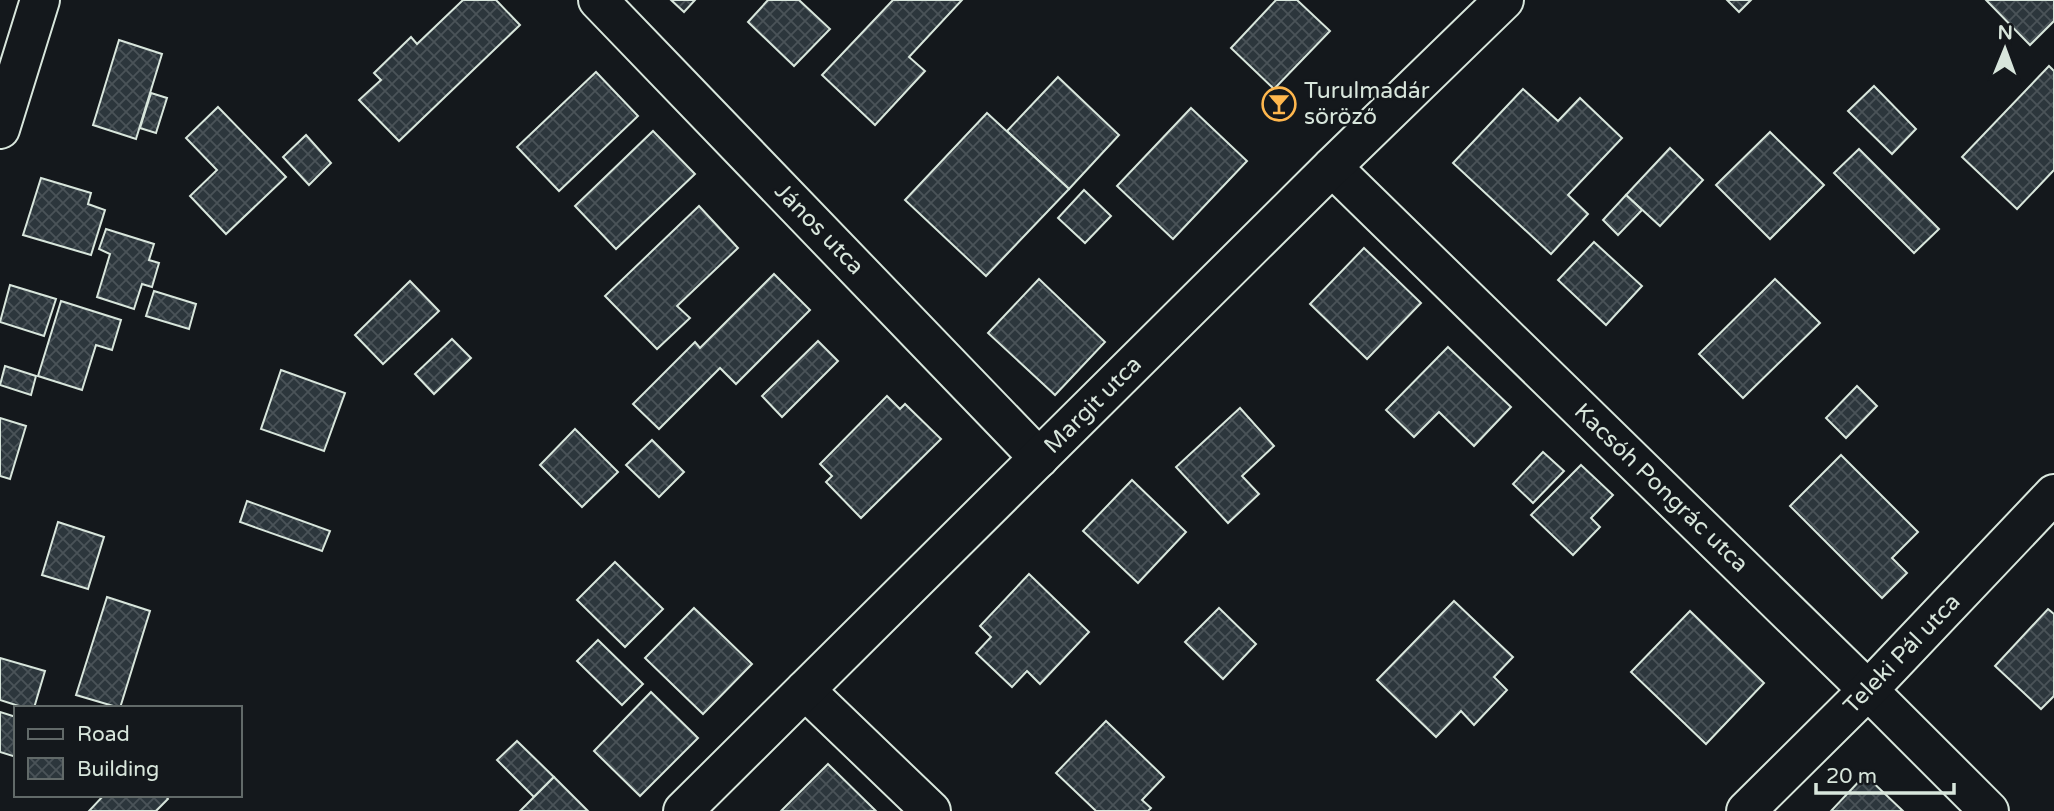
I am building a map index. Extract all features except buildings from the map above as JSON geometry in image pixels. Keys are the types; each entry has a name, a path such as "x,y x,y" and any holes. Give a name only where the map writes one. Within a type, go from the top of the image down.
{"street":[{"path":"0,129 40,0"},
{"name":"János utca","path":"598,0 1039,458"},
{"name":"Margit utca","path":"683,811 1504,0"},
{"name":"Kacsóh Pongrác utca","path":"1332,167 1989,811"},
{"name":"Teleki Pál utca","path":"1746,811 1868,690 2054,494"},
{"path":"805,691 931,811"}],"place":[{"name":"Turulmadár söröző","path":"1279,104"}]}
